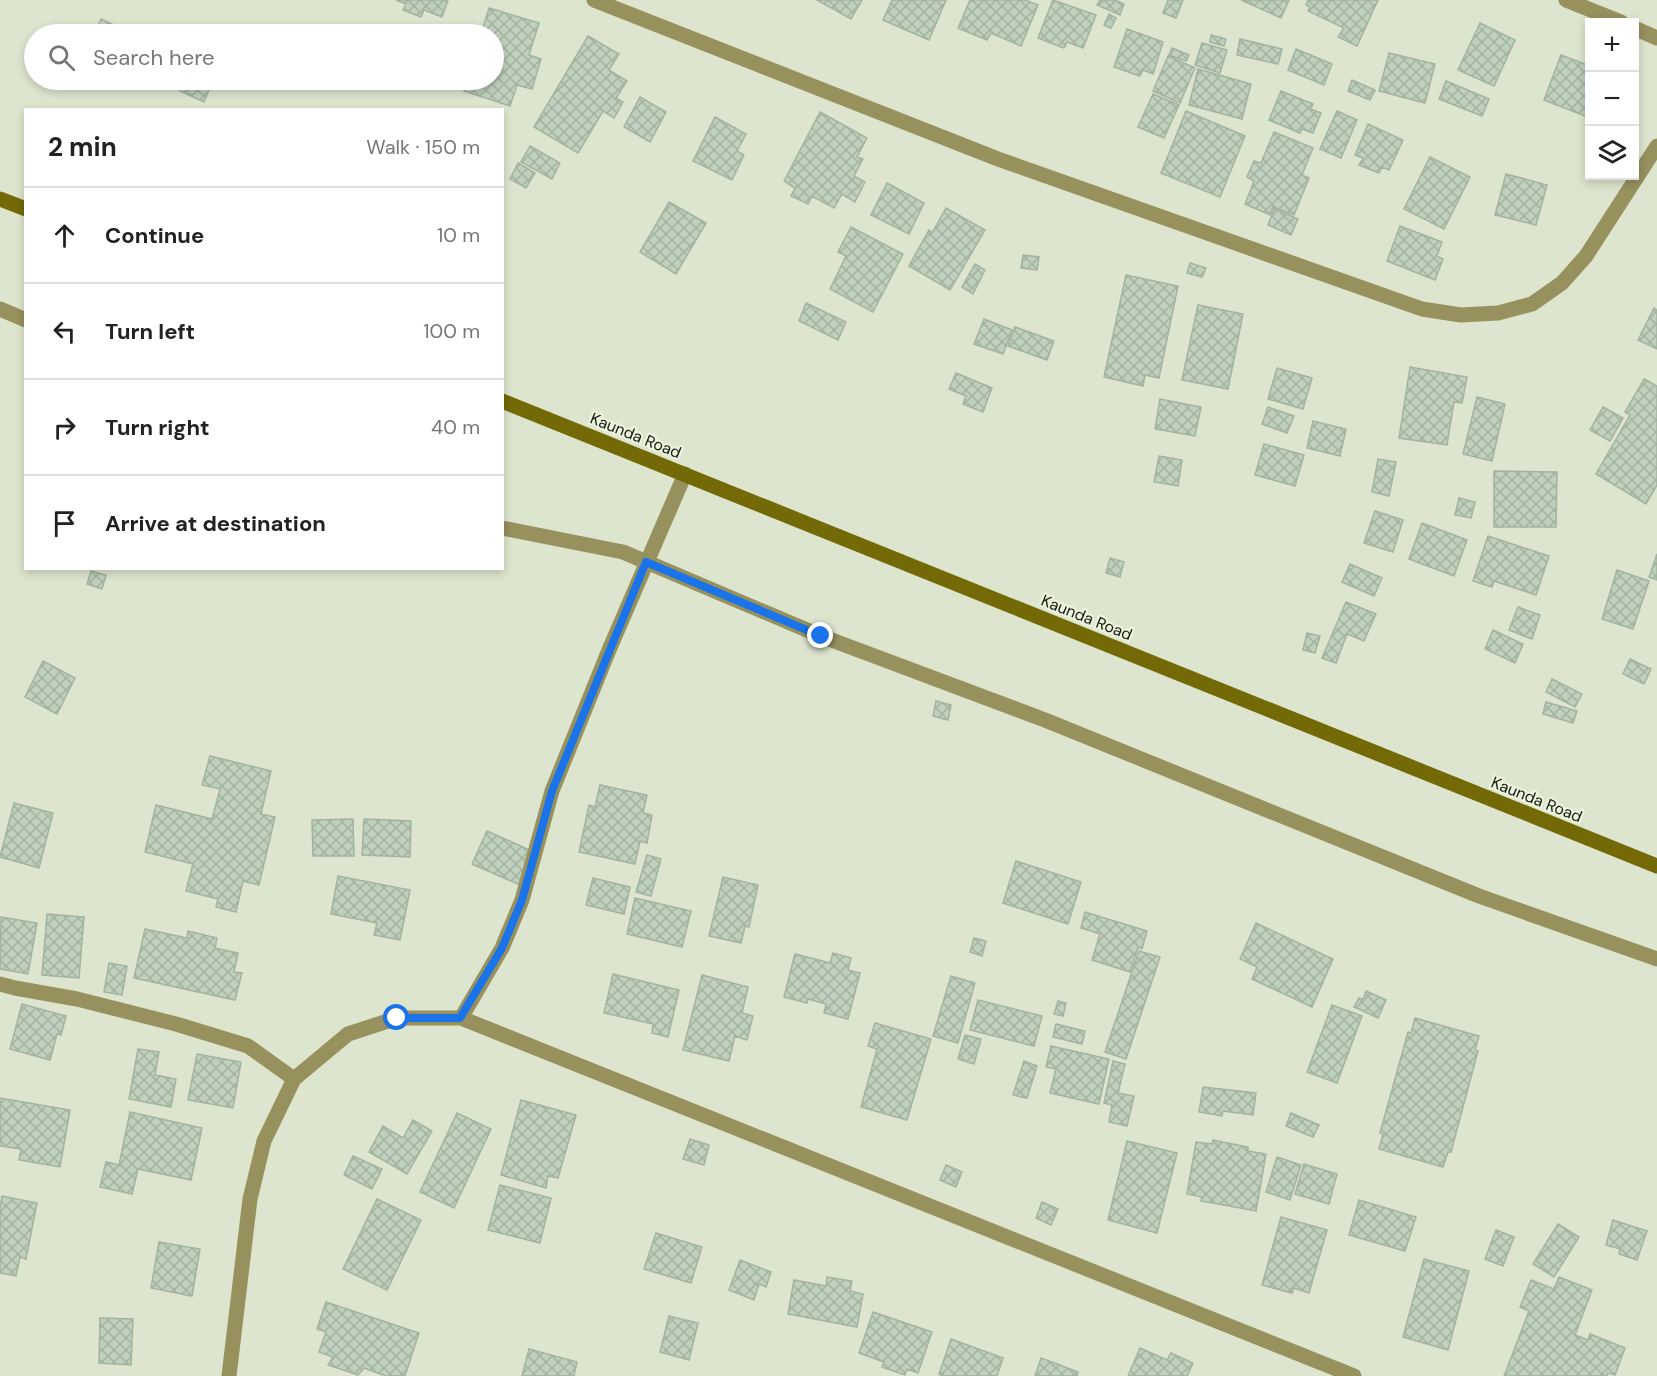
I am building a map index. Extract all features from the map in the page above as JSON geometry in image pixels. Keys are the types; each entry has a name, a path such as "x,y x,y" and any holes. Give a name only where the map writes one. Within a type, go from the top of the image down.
{"main road":[{"path":"0,199 24,209"},
{"name":"Kaunda Road","path":"504,402 1655,862"}],"street":[{"path":"594,0 998,159 1422,309 1461,315 1498,313 1532,303 1562,283 1586,256 1657,146"},
{"path":"1566,0 1611,18"},
{"path":"1639,30 1657,38"},
{"path":"0,309 24,319"},
{"path":"460,1018 502,948 522,900 552,791 646,562 685,474"},
{"path":"504,528 623,552 821,636 1045,720 1479,896 1657,959"},
{"path":"0,984 77,999 176,1024 248,1046 294,1078"},
{"path":"229,1376 250,1199 264,1141 294,1078 348,1034 397,1018 460,1018 1354,1376"}],"building":[{"path":"396,0 448,0 442,17 424,10 421,17 403,10 406,4"},
{"path":"817,0 862,0 851,19"},
{"path":"892,0 946,0 929,40 883,20"},
{"path":"970,0 1025,0 1038,5 1021,46 991,33 987,40 958,28"},
{"path":"1053,0 1096,15 1083,48 1067,42 1064,48 1038,38"},
{"path":"1100,0 1115,0 1124,4 1120,15 1097,5"},
{"path":"1168,0 1183,0 1176,18 1163,13"},
{"path":"1241,0 1289,0 1281,18"},
{"path":"1308,0 1378,0 1357,46 1338,37 1344,28 1308,11 1310,7 1306,5"},
{"path":"489,8 539,23 529,55 541,59 532,89 517,85 510,106 464,91 504,90 504,24 484,24"},
{"path":"1109,14 1116,18 1111,28 1104,25"},
{"path":"101,19 112,24 99,24"},
{"path":"1480,23 1515,40 1494,86 1458,70"},
{"path":"1127,29 1163,42 1153,74 1143,70 1140,76 1114,67"},
{"path":"1211,35 1226,39 1224,46 1210,42"},
{"path":"588,36 619,54 609,70 627,81 616,98 623,102 614,118 603,111 578,153 534,127"},
{"path":"1240,39 1282,49 1278,64 1237,55"},
{"path":"1202,43 1227,50 1220,73 1195,65"},
{"path":"1172,48 1189,55 1186,61 1169,55"},
{"path":"1296,49 1332,64 1324,85 1288,70"},
{"path":"1389,53 1435,64 1425,103 1379,91"},
{"path":"1561,55 1585,64 1585,116 1544,100"},
{"path":"1168,56 1195,68 1180,103 1153,91"},
{"path":"1198,69 1251,84 1242,119 1189,105"},
{"path":"1352,80 1375,90 1370,100 1348,91"},
{"path":"1446,81 1489,99 1482,116 1439,99"},
{"path":"180,90 209,90 204,102"},
{"path":"1281,91 1313,104 1311,109 1321,113 1313,133 1302,129 1300,133 1269,120"},
{"path":"1153,94 1179,105 1164,138 1138,127"},
{"path":"640,97 666,112 650,142 624,127"},
{"path":"1186,111 1245,136 1220,197 1161,173"},
{"path":"1337,111 1357,120 1341,158 1320,149"},
{"path":"820,112 867,138 857,157 863,159 854,176 865,182 855,202 842,194 834,208 812,196 808,204 791,196 795,188 784,181"},
{"path":"715,117 746,134 737,151 744,155 732,180 693,161"},
{"path":"1368,124 1403,140 1389,170 1382,167 1379,173 1359,165 1363,158 1355,155"},
{"path":"1274,132 1313,148 1302,175 1309,178 1294,215 1273,207 1270,215 1245,204 1254,181 1247,177 1254,161 1261,163"},
{"path":"530,146 560,163 552,179 521,162"},
{"path":"1430,157 1470,177 1444,229 1404,209"},
{"path":"518,163 535,173 526,188 510,179"},
{"path":"1506,174 1547,185 1536,225 1495,215"},
{"path":"887,183 924,203 909,234 871,215"},
{"path":"669,202 706,223 676,274 640,252"},
{"path":"946,208 985,230 950,290 909,266 929,230 932,233"},
{"path":"1274,209 1298,219 1291,235 1268,225"},
{"path":"1400,226 1442,242 1437,256 1443,259 1435,280 1387,261"},
{"path":"851,227 903,254 873,312 830,289 846,256 838,252"},
{"path":"1023,255 1039,257 1037,270 1021,268"},
{"path":"1190,263 1206,268 1202,277 1187,273"},
{"path":"975,264 985,270 973,294 962,287"},
{"path":"1126,275 1178,286 1159,378 1145,375 1143,386 1104,377"},
{"path":"806,303 846,322 838,340 799,321"},
{"path":"1198,305 1243,314 1228,389 1182,380"},
{"path":"1654,308 1657,310 1657,349 1638,340"},
{"path":"984,319 1012,330 1003,354 974,344"},
{"path":"1015,327 1054,341 1047,360 1008,346"},
{"path":"1410,367 1467,377 1462,403 1454,402 1447,445 1399,438"},
{"path":"1277,368 1312,378 1303,409 1268,399"},
{"path":"956,373 992,388 983,412 963,404 966,396 949,389"},
{"path":"1644,379 1657,386 1657,485 1646,504 1596,474 1630,415 1625,412"},
{"path":"1477,397 1505,404 1492,461 1463,454"},
{"path":"1160,399 1201,407 1195,436 1155,429"},
{"path":"1268,407 1294,416 1287,433 1262,424"},
{"path":"1603,407 1623,418 1610,441 1590,430"},
{"path":"1313,421 1346,429 1340,456 1307,448"},
{"path":"1264,444 1304,455 1295,486 1255,475"},
{"path":"1159,456 1182,460 1178,486 1154,482"},
{"path":"1378,459 1396,462 1389,496 1372,492"},
{"path":"1494,471 1557,472 1556,527 1494,527"},
{"path":"1459,498 1475,502 1471,518 1455,515"},
{"path":"1375,511 1403,520 1393,552 1364,543"},
{"path":"1422,523 1467,540 1454,576 1409,559"},
{"path":"1488,536 1549,556 1536,595 1494,581 1492,587 1473,581"},
{"path":"1657,554 1657,580 1649,577"},
{"path":"1110,558 1124,562 1120,577 1106,573"},
{"path":"1350,564 1382,578 1374,596 1342,582"},
{"path":"1617,570 1649,581 1633,629 1602,619"},
{"path":"91,571 106,575 102,589 87,584"},
{"path":"1346,602 1376,614 1364,641 1347,634 1336,663 1322,658"},
{"path":"1518,607 1540,615 1532,639 1509,630"},
{"path":"1493,630 1523,644 1515,663 1485,649"},
{"path":"1307,633 1320,636 1315,653 1303,650"},
{"path":"1630,659 1651,669 1644,684 1623,674"},
{"path":"43,661 75,678 57,714 25,697"},
{"path":"1552,679 1582,694 1575,707 1546,692"},
{"path":"936,701 951,705 948,720 933,716"},
{"path":"1546,702 1577,711 1573,723 1543,714"},
{"path":"210,756 271,771 261,814 275,817 259,885 243,881 236,912 216,907 218,899 186,891 193,864 145,852 156,805 212,819 220,789 202,785"},
{"path":"600,785 647,795 643,813 652,815 647,843 640,841 635,864 579,852 589,805 595,807"},
{"path":"14,803 53,813 39,868 0,857"},
{"path":"353,819 354,856 313,856 312,820"},
{"path":"364,819 411,821 410,857 362,855"},
{"path":"487,831 534,852 520,885 472,864"},
{"path":"647,855 661,859 651,896 636,892"},
{"path":"1016,861 1081,882 1068,924 1003,903"},
{"path":"338,876 410,890 400,940 374,935 377,923 331,914"},
{"path":"723,877 758,885 749,927 745,926 741,943 709,936"},
{"path":"593,878 630,887 624,914 586,905"},
{"path":"635,898 691,911 682,947 627,934"},
{"path":"1085,912 1147,931 1142,949 1138,947 1130,972 1092,960 1100,934 1081,928"},
{"path":"47,914 84,917 79,978 42,975"},
{"path":"1,917 37,923 28,974 0,969"},
{"path":"1256,923 1333,959 1312,1007 1252,979 1257,967 1240,959"},
{"path":"145,929 187,938 188,931 217,938 215,948 238,953 234,972 242,973 235,1000 134,978"},
{"path":"974,938 986,941 982,956 970,952"},
{"path":"1139,951 1160,957 1126,1059 1105,1052"},
{"path":"833,953 851,958 848,970 860,973 848,1019 824,1013 826,1004 808,999 807,1003 784,997 795,954 830,963"},
{"path":"109,963 127,966 122,995 104,992"},
{"path":"613,974 679,990 668,1037 652,1033 653,1024 604,1013"},
{"path":"702,975 748,987 742,1013 753,1016 747,1040 735,1036 729,1061 683,1050"},
{"path":"951,976 975,983 958,1043 933,1036"},
{"path":"1366,991 1386,1000 1378,1018 1354,1007 1359,998 1363,999"},
{"path":"978,1000 1042,1016 1034,1046 970,1030"},
{"path":"1058,1001 1066,1003 1063,1016 1054,1014"},
{"path":"22,1004 66,1016 61,1035 57,1034 50,1060 10,1049"},
{"path":"1332,1005 1362,1016 1337,1083 1307,1072"},
{"path":"1415,1018 1479,1036 1475,1050 1478,1051 1451,1152 1448,1152 1443,1167 1379,1149 1383,1134 1380,1133 1408,1032 1411,1033"},
{"path":"875,1023 931,1039 907,1120 861,1107 877,1049 868,1046"},
{"path":"1056,1024 1085,1031 1082,1044 1053,1037"},
{"path":"965,1035 981,1039 974,1064 958,1059"},
{"path":"1051,1046 1109,1059 1099,1104 1050,1093 1056,1069 1046,1067"},
{"path":"138,1049 159,1052 155,1075 176,1079 171,1107 129,1099"},
{"path":"197,1054 241,1062 233,1108 188,1100"},
{"path":"1024,1061 1037,1066 1027,1098 1013,1095"},
{"path":"1113,1061 1125,1064 1118,1093 1134,1096 1127,1126 1109,1122 1112,1105 1104,1103"},
{"path":"1203,1087 1256,1093 1253,1115 1223,1111 1222,1116 1199,1112"},
{"path":"0,1098 70,1110 60,1167 19,1160 21,1149 0,1146"},
{"path":"521,1100 576,1115 558,1178 548,1176 546,1188 501,1175"},
{"path":"130,1112 202,1128 191,1180 138,1169 132,1194 100,1187 106,1162 119,1165"},
{"path":"457,1113 491,1129 454,1208 420,1192"},
{"path":"1291,1113 1319,1125 1313,1137 1286,1126"},
{"path":"413,1120 432,1131 407,1174 369,1152 383,1126 403,1138"},
{"path":"690,1139 709,1145 704,1165 683,1159"},
{"path":"1213,1140 1248,1147 1248,1151 1266,1154 1256,1211 1201,1201 1202,1197 1187,1194 1196,1142 1212,1144"},
{"path":"1127,1141 1177,1153 1157,1233 1108,1220"},
{"path":"353,1156 382,1169 372,1189 344,1175"},
{"path":"1277,1157 1301,1165 1290,1200 1266,1192"},
{"path":"1304,1164 1337,1174 1329,1204 1295,1194"},
{"path":"946,1165 962,1172 956,1187 940,1180"},
{"path":"500,1185 551,1198 540,1243 488,1230"},
{"path":"2,1196 37,1203 26,1259 20,1257 16,1276 0,1273"},
{"path":"377,1199 421,1220 387,1290 343,1269"},
{"path":"1359,1200 1416,1217 1405,1251 1349,1235"},
{"path":"1042,1202 1058,1209 1051,1225 1036,1218"},
{"path":"1281,1217 1327,1230 1309,1293 1294,1288 1292,1293 1262,1285"},
{"path":"1613,1220 1647,1231 1637,1260 1619,1254 1620,1249 1606,1245"},
{"path":"1558,1224 1579,1237 1554,1277 1533,1264"},
{"path":"1496,1230 1514,1237 1503,1266 1485,1259"},
{"path":"656,1233 702,1247 691,1283 644,1269"},
{"path":"159,1242 200,1249 192,1296 151,1288"},
{"path":"1424,1259 1469,1271 1448,1350 1403,1337"},
{"path":"740,1260 771,1272 766,1287 759,1284 754,1300 729,1290"},
{"path":"827,1277 852,1281 850,1291 863,1294 857,1327 788,1314 794,1280 826,1286"},
{"path":"1559,1277 1592,1290 1575,1335 1588,1340 1590,1334 1625,1348 1615,1375 1608,1373 1607,1376 1504,1376 1529,1311 1520,1307 1531,1280 1554,1289"},
{"path":"326,1302 419,1333 405,1376 386,1376 364,1368 358,1375 328,1365 333,1357 319,1352 326,1332 317,1329"},
{"path":"873,1312 932,1332 918,1373 907,1369 905,1375 882,1367 884,1362 859,1353"},
{"path":"669,1316 698,1323 689,1360 660,1352"},
{"path":"100,1318 133,1319 131,1365 99,1363"},
{"path":"951,1339 1003,1358 997,1376 943,1376 939,1374"},
{"path":"1140,1348 1167,1360 1171,1353 1193,1363 1187,1376 1128,1376"},
{"path":"529,1349 577,1362 574,1376 522,1376"},
{"path":"1041,1358 1078,1372 1077,1376 1035,1376"}],"route":[{"path":"397,1018 460,1018 502,948 522,900 552,791 646,562 821,636"}]}
